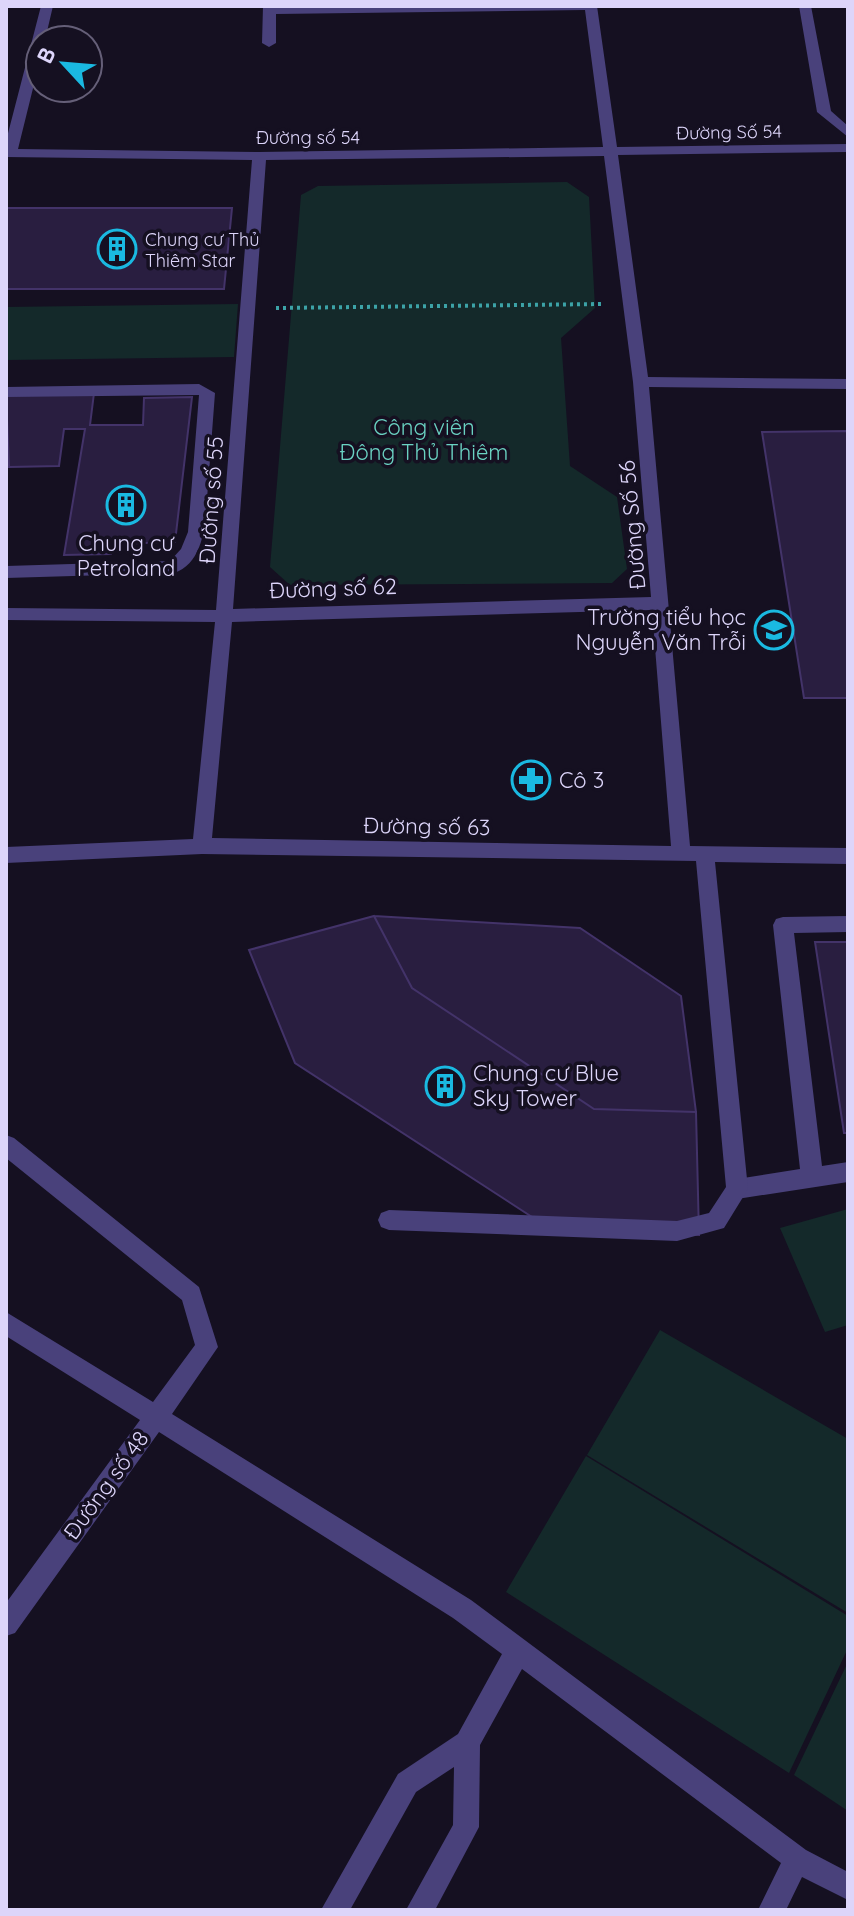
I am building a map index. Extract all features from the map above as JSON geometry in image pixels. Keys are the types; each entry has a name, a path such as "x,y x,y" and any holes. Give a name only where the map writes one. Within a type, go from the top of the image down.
{"street":[{"path":"8,153 47,6"},
{"path":"269,43 269,8 591,6"},
{"name":"Đường Số 56","path":"591,6 641,382 681,855"},
{"path":"805,6 824,112 848,133"},
{"name":"Đường Số 54","path":"611,153 848,148"},
{"name":"Đường số 54","path":"8,153 259,156 611,153"},
{"name":"Đường số 55","path":"202,846 224,616 259,156"},
{"path":"641,382 848,384"},
{"path":"6,392 199,389 207,393 197,533 190,554 174,567 6,572"},
{"path":"198,505 232,503"},
{"name":"Đường số 62","path":"6,614 224,616 662,603"},
{"name":"Đường số 63","path":"6,855 202,846 848,856"},
{"path":"389,1220 677,1231 716,1221 737,1189 705,855"},
{"path":"812,1177 783,925 848,924"},
{"name":"Đường số 48","path":"6,1145 191,1294 207,1347 6,1624"},
{"path":"737,1189 848,1172"},
{"path":"6,1323 462,1609 797,1859 848,1887"},
{"path":"335,1910 407,1783 467,1743 518,1651"},
{"path":"420,1910 466,1827 467,1743"},
{"path":"772,1910 797,1859"}],"path":[{"path":"247,309 631,304"}],"green space":[{"name":"Công viên Đông Thủ Thiêm","path":"567,182 589,197 595,308 561,338 570,466 617,497 627,569 612,583 290,585 270,567 301,195 318,186"},
{"path":"238,304 234,357 6,360 6,307"},
{"path":"848,1209 848,1325 825,1332 780,1228"},
{"path":"660,1330 848,1439 848,1613 587,1455"},
{"path":"586,1456 848,1616 848,1648 789,1773 506,1592"},
{"path":"848,1662 848,1811 794,1775"}],"building":[{"name":"Chung cư Thủ Thiêm Star","path":"6,208 232,208 224,289 6,289"},
{"name":"Chung cư Petroland","path":"94,393 90,425 143,425 144,398 192,397 175,542 114,544 111,554 64,555 85,429 64,429 59,466 9,467 6,394"},
{"path":"848,431 848,698 804,698 762,432"},
{"name":"Chung cư Blue Sky Tower","path":"374,916 412,988 594,1109 696,1112 699,1235 549,1228 295,1063 249,950"},
{"name":"Chung cư Blue Sky Tower","path":"374,916 580,928 681,996 696,1112 699,1235 549,1228 295,1063 249,950"},
{"path":"815,942 848,942 848,1133 844,1133"}],"place":[{"name":"Chung cư Thủ Thiêm Star","path":"117,249"},
{"name":"Chung cư Petroland","path":"126,505"},
{"name":"Trường tiểu học Nguyễn Văn Trỗi","path":"774,630"},
{"name":"Cô 3","path":"531,780"},
{"name":"Chung cư Blue Sky Tower","path":"445,1086"}]}
